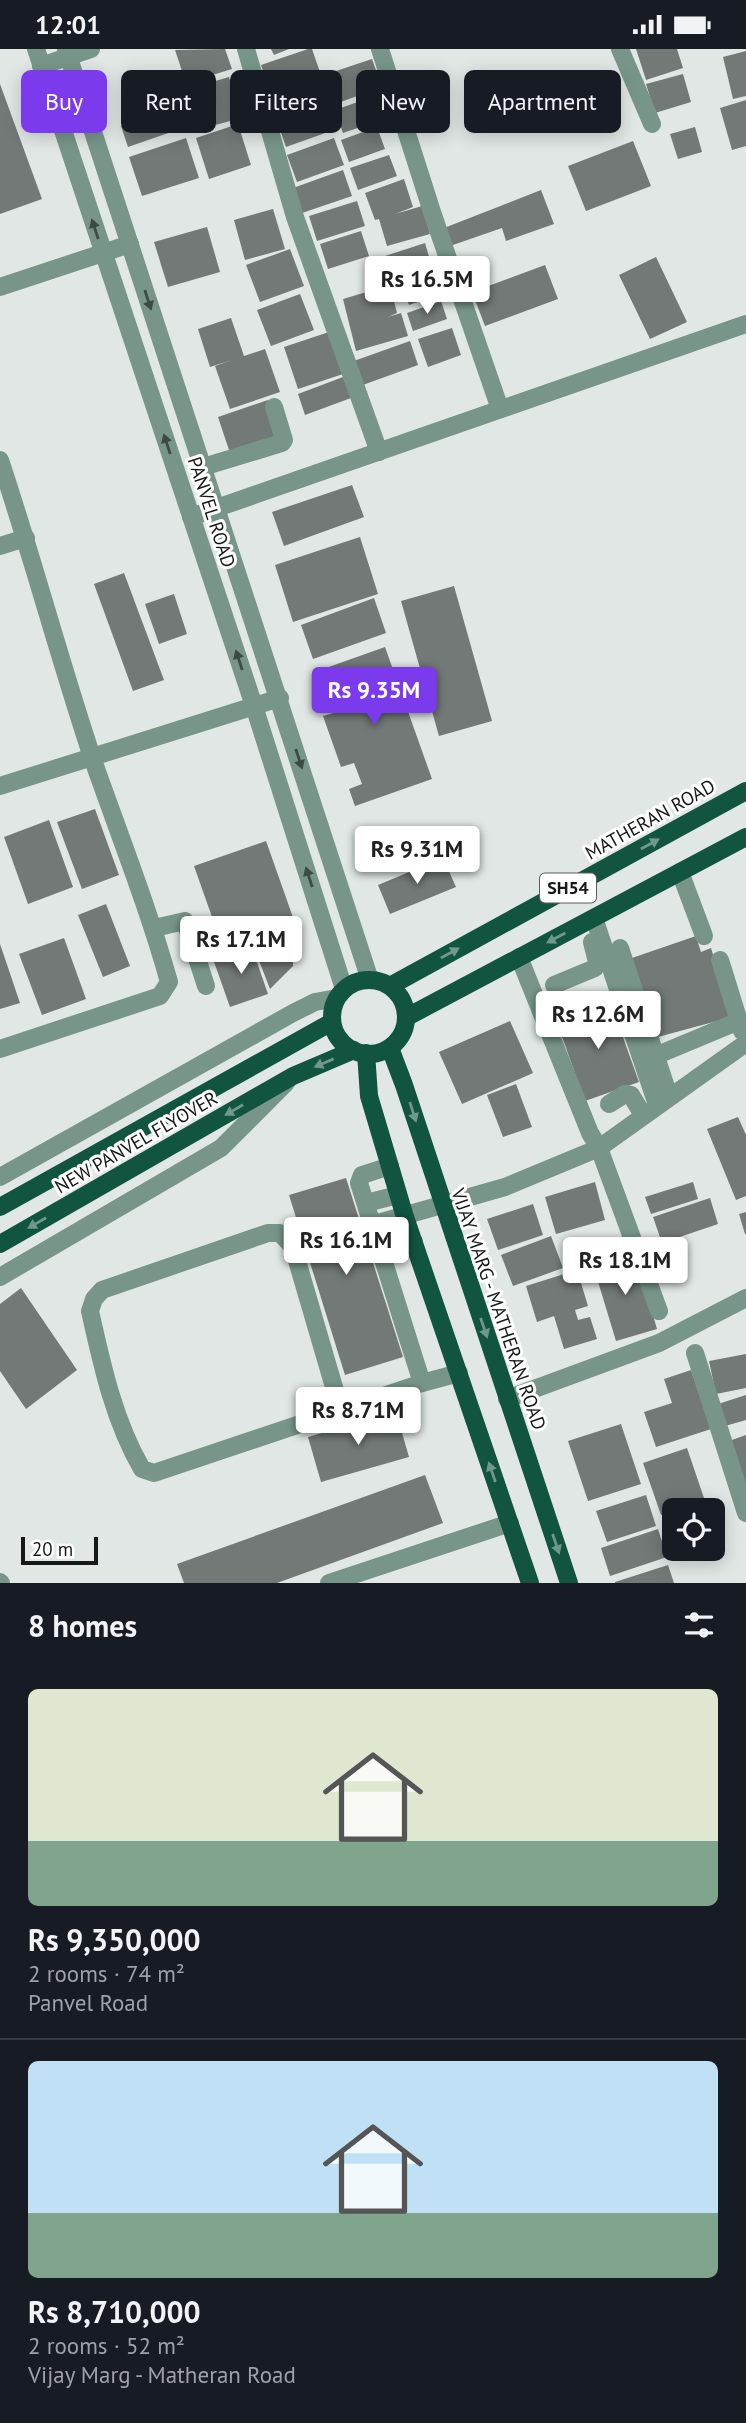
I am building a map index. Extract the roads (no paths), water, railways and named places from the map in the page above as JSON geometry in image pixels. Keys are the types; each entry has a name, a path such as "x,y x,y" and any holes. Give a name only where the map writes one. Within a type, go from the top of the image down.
{"main road":[{"name":"MATHERAN ROAD","path":"390,986 746,791"},
{"name":"SH54","path":"407,1017 746,837"},
{"path":"370,979 390,986 399,994 407,1017 405,1029 390,1048 378,1052 360,1052 344,1044 336,1034 332,1009 341,993 355,982 370,979"},
{"name":"NEW PANVEL FLYOVER","path":"0,1207 332,1022"},
{"name":"VIJAY MARG - MATHERAN ROAD","path":"390,1048 569,1583"},
{"path":"360,1052 369,1096 405,1217 530,1583"},
{"name":"NEW PANVEL FLYOVER","path":"0,1244 293,1076 360,1052"}],"street":[{"path":"38,57 91,49"},
{"path":"246,49 295,217 379,452"},
{"path":"380,49 433,215 500,409"},
{"path":"620,49 652,124"},
{"name":"PANVEL ROAD","path":"67,53 370,979"},
{"name":"PANVEL ROAD","path":"38,57 254,706 341,993"},
{"path":"0,287 130,244"},
{"path":"191,517 746,324"},
{"path":"203,467 282,443 284,440 274,407"},
{"path":"0,460 93,758 154,928 169,982 160,996 0,1049"},
{"path":"0,546 26,538"},
{"path":"0,786 279,698"},
{"path":"680,872 704,936"},
{"path":"554,985 595,968 597,963 590,920"},
{"path":"590,920 656,1105"},
{"path":"154,928 185,921 206,986"},
{"path":"620,948 655,1055 656,1105"},
{"path":"519,957 590,1133 599,1148 659,1311"},
{"path":"368,1226 505,1187 599,1148 656,1105 746,1044 720,960"},
{"path":"0,1177 293,1013 341,993"},
{"path":"655,1055 739,1021"},
{"path":"0,1277 222,1148 293,1076"},
{"path":"609,1104 625,1094 656,1105"},
{"path":"390,1166 362,1175 359,1183 366,1203 368,1226 381,1251 422,1383"},
{"path":"366,1203 398,1195"},
{"path":"341,1411 297,1246 279,1233 268,1233 102,1290 94,1299 90,1311 107,1388 133,1454 142,1469 155,1473 458,1373"},
{"path":"381,1251 414,1242"},
{"path":"507,1399 659,1343 746,1298"},
{"path":"695,1353 746,1513"},
{"path":"329,1583 510,1523"}],"tunnel":[{"path":"301,1245 364,1227"}]}
